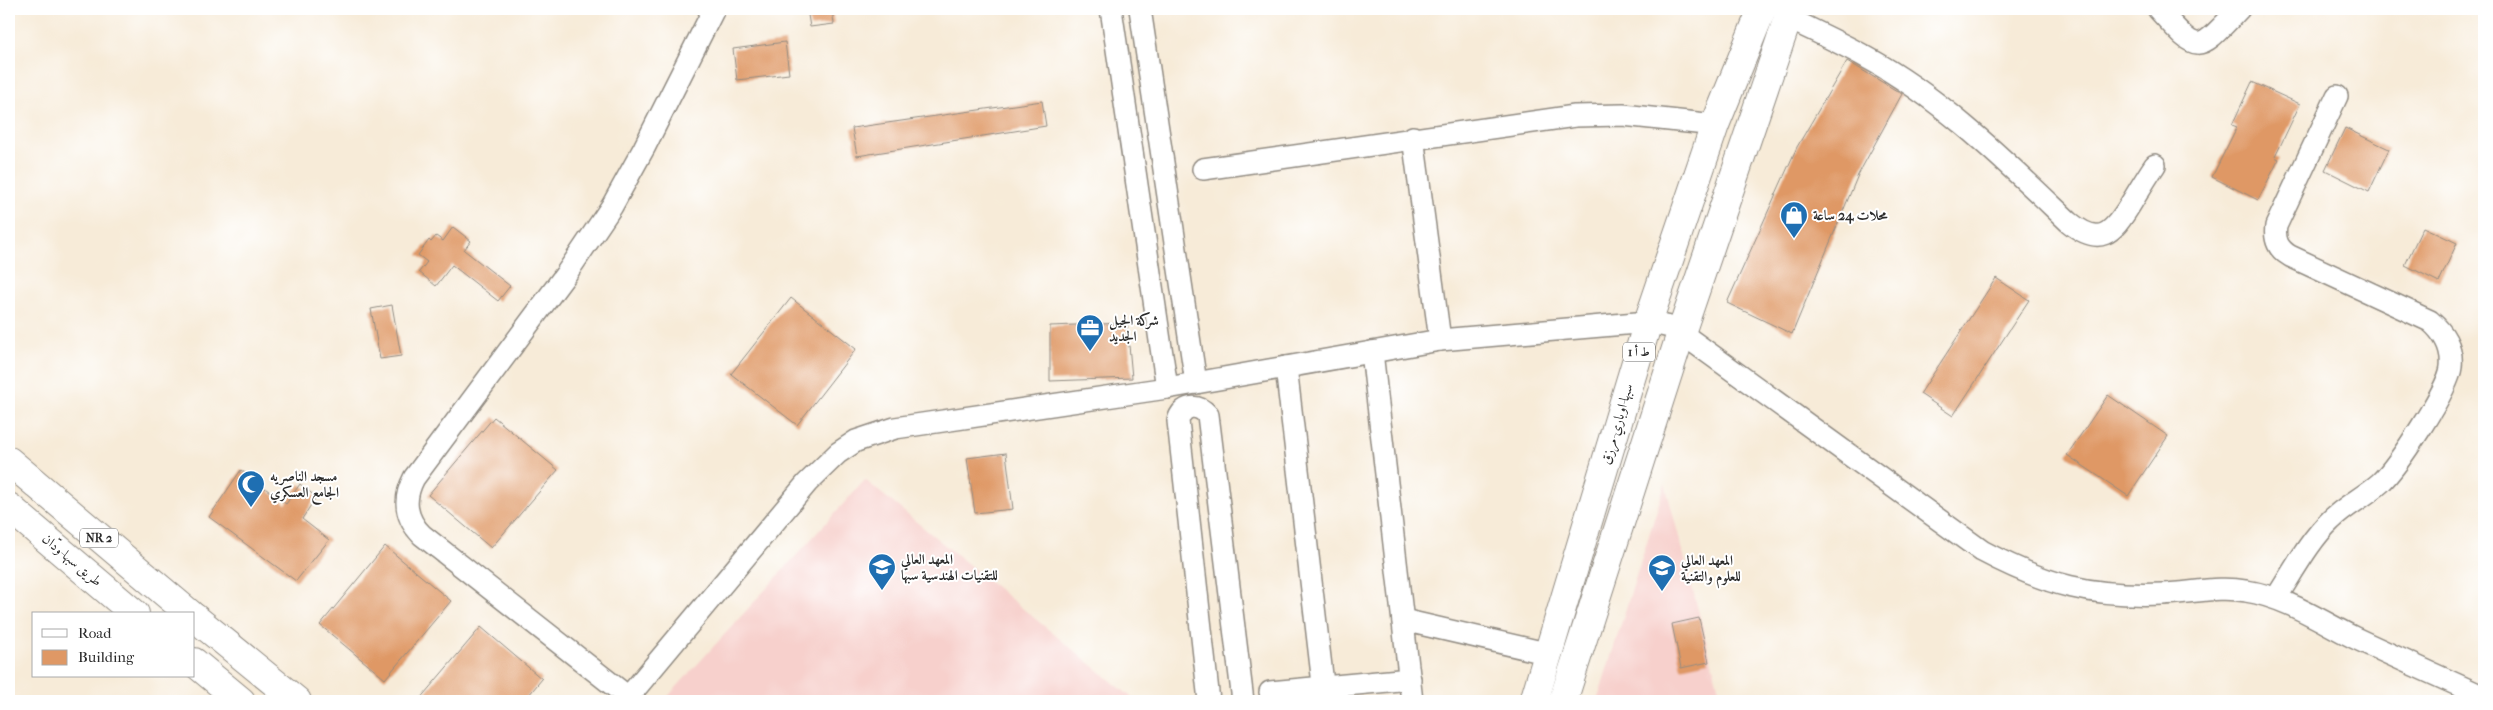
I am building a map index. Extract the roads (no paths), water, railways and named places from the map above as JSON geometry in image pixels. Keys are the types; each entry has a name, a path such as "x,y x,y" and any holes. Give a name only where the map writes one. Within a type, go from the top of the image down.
{"highway":[{"name":"سبها-اوباري-مرزق","path":"1534,701 1550,654 1648,322 1715,125 1762,9"},
{"name":"ط أ 1","path":"1563,701 1681,333 1789,14"},
{"name":"NR 2","path":"9,461 188,612"},
{"name":"طريق سبها-ودّان","path":"9,507 133,612"},
{"path":"94,580 116,552"},
{"path":"195,617 297,701"},
{"path":"195,663 241,701"}],"street":[{"path":"714,9 644,148 612,206 566,274 414,478 407,497 408,515 422,535 627,699 807,483 838,453 875,433 921,423 1166,388 1440,340 1648,322 1670,327 1681,333 1982,551 2015,568 2050,582 2086,591 2132,595 2214,589 2246,591 2276,598 2352,636 2484,697"},
{"path":"1111,9 1166,388"},
{"path":"1140,9 1196,382"},
{"path":"2158,9 2189,42 2196,44 2211,38 2239,9"},
{"path":"1789,14 1867,57 1940,107 1987,144 2083,232 2098,236 2112,230 2154,165"},
{"path":"1120,68 1148,65"},
{"path":"2276,598 2319,534 2331,520 2366,495 2391,472 2444,388 2452,368 2449,346 2438,328 2430,321 2290,256 2279,248 2276,241 2276,226 2337,96"},
{"path":"1203,169 1413,138 1591,115 1624,115 1715,125"},
{"path":"1413,138 1440,340"},
{"path":"1372,352 1412,701"},
{"path":"1286,367 1324,694"},
{"path":"1190,407 1200,408 1208,416 1242,697 1209,698 1178,421 1182,412 1190,407"},
{"path":"1403,620 1550,654"},
{"path":"1270,692 1324,694 1410,679"}],"place":[{"name":"محلات 24 ساعة","path":"1794,239"},
{"name":"شركة الجيل الجديد","path":"1090,352"},
{"name":"مسجد الناصريه الجامع العسكري","path":"251,508"},
{"name":"المعهد العالي للتقنيات الهندسية سبها","path":"882,591"},
{"name":"المعهد العالي للعلوم والتقنية","path":"1662,592"}]}
